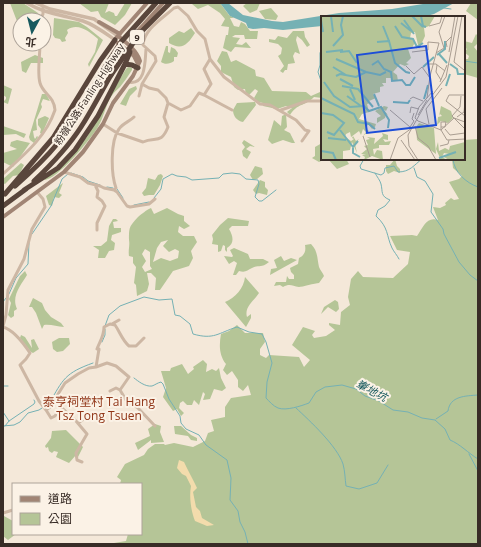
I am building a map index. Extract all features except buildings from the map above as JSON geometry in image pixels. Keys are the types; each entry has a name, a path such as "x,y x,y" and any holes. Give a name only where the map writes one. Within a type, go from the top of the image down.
{"highway":[{"name":"粉嶺公路 Fanling Highway","path":"4,195 32,171 58,144 73,122 103,70 122,42 133,27 156,3"},
{"name":"粉嶺公路 Fanling Highway","path":"3,206 24,190 53,164 65,150 84,122 111,75 140,33 170,3"},
{"path":"4,195 53,138 100,61 119,37"},
{"path":"24,190 58,168 76,150 98,116 131,50"},
{"path":"125,64 139,65"}],"main road":[{"path":"140,10 142,3"},
{"path":"119,37 147,3"},
{"path":"131,50 137,32 163,3"},
{"path":"135,16 138,21 146,22"},
{"path":"3,218 37,192 68,173 103,124 113,103 139,65 131,50 119,37 99,22"},
{"path":"119,37 137,32"},
{"path":"119,37 131,50"}],"street":[{"path":"27,3 88,23 119,37"},
{"path":"36,3 43,9 85,16 99,22"},
{"path":"139,96 142,84 156,61 155,56 146,49 143,44 147,33 174,8 178,7 188,16 197,31 205,39 210,58 220,72 229,81 260,104 270,105 281,110 296,120 305,130 309,131 302,142"},
{"path":"128,82 135,83 138,81 145,67 146,49"},
{"path":"3,174 36,144 48,125 55,110 51,97 43,88 39,80 40,52"},
{"path":"204,95 210,84 204,69 210,58"},
{"path":"145,60 154,64"},
{"path":"139,65 145,60"},
{"path":"142,84 158,90 166,98 168,103 181,110 190,106 199,93 232,110"},
{"path":"281,110 307,101 321,101"},
{"path":"103,124 117,133 143,142 147,140 158,140 166,133 168,127 164,117 168,103"},
{"path":"134,117 122,125 117,133 113,154 115,189 130,208 149,204 155,200"},
{"path":"68,173 80,177 88,183 104,188 115,189"},
{"path":"95,185 98,191 97,197 105,206 97,223 97,230"},
{"path":"37,192 43,199 45,207 32,229 24,259 8,290 6,316 3,327 17,337 30,353 20,365 51,418 55,416 61,407 87,434 76,453 77,460 82,462"},
{"path":"96,367 97,348 103,336 105,326 119,320"},
{"path":"112,324 115,325 120,331 123,341 129,346 136,346 144,338"},
{"path":"98,350 101,343"},
{"path":"45,409 50,407 65,383 89,368 107,363 116,366 130,377 120,390"},
{"path":"110,391 116,388 120,390 126,400 138,408 154,426"},
{"path":"78,423 85,418 88,413"}],"green space":[{"path":"10,3 23,3 36,12 13,12"},
{"path":"79,3 109,3 105,13 109,11 117,16 125,3 132,3 125,15 115,25 101,17 98,11 91,12"},
{"path":"220,3 229,15 234,18 230,18 234,26 239,27 241,22 245,24 250,31 258,31 257,39 245,39 244,35 235,35 232,37 240,38 236,44 242,45 246,42 251,48 235,47 231,52 223,48 226,35 228,35 229,27 221,26 225,19 220,13 208,5 198,9 192,4"},
{"path":"247,3 260,3 257,10 250,13 243,6"},
{"path":"471,3 478,3 478,20 466,11"},
{"path":"271,8 278,16 276,20 265,19 259,11"},
{"path":"54,18 79,22 103,40 89,67 88,64 95,52 98,39 84,29 75,27 67,30 68,33 65,38 66,41 62,42 53,35"},
{"path":"191,28 195,33 187,43 178,46 169,43 169,38 179,31 184,33"},
{"path":"293,31 304,31 305,37 310,45 307,47 297,36 296,40 300,54 295,52 293,56 295,63 288,64 287,70 283,73 280,71 284,66 278,56 281,54 282,48 278,44 269,42 269,39 275,40 278,36 287,38"},
{"path":"476,34 478,36 478,43 474,47 478,52 478,78 465,74 465,59 468,59 469,56 465,53 467,49 465,48 465,41 472,43"},
{"path":"166,46 168,46 168,52 170,53 171,47 178,53 177,57 174,57 174,61 164,64 161,62"},
{"path":"222,51 227,52 231,62 236,60 255,70 256,76 264,78 272,91 306,92 311,96 320,92 321,86 321,98 314,97 296,108 290,115 287,112 292,108 286,106 277,109 263,106 263,103 258,102 254,98 258,91 255,89 249,95 246,95 245,89 238,90 234,87 231,77 221,72 221,66 217,61"},
{"path":"35,55 43,58 43,63 31,63 26,73 22,71 21,62"},
{"path":"128,67 132,68 132,70 111,98 94,133 65,166 50,178 44,180 87,137"},
{"path":"3,85 12,89 8,104 3,102 6,97 3,95"},
{"path":"136,86 137,89 130,96 126,106 120,104 129,89"},
{"path":"42,94 46,94 50,101 43,99 41,104 42,107 36,120 37,130 33,131 35,139 37,136 38,137 34,143 29,137"},
{"path":"255,102 256,105 243,122 236,118 233,110 237,103"},
{"path":"286,114 287,127 284,130 290,133 295,143 283,140 272,144 268,140 274,120 281,126 282,116"},
{"path":"45,116 49,118 42,134 40,133 41,129 38,125 38,119"},
{"path":"3,126 26,134 24,138 16,134 3,135"},
{"path":"478,139 478,544 108,544 126,541 128,535 142,535 142,483 120,483 121,480 117,477 125,464 144,455 148,449 155,444 165,445 174,443 193,447 205,441 208,433 214,431 211,420 225,417 225,407 231,398 251,395 248,385 243,391 238,387 238,380 232,371 227,375 223,370 226,364 220,350 221,334 229,331 237,325 245,333 263,333 265,342 260,349 260,355 266,358 269,355 299,357 304,367 310,360 292,345 303,327 315,331 312,335 314,338 326,336 335,330 329,325 329,323 340,325 341,312 350,305 348,297 351,279 358,271 363,277 393,278 408,264 410,252 397,250 390,236 417,236 428,221 434,219 438,220 433,207 440,208 446,205 445,203 451,198 454,200 459,199 449,182 459,179 462,176 453,168 452,160 465,160 465,140"},
{"path":"17,140 30,143 13,167 3,162 3,153 17,149 10,146 11,142"},
{"path":"244,140 255,147 250,146 246,149 251,152 247,159 243,156 242,151 245,147 242,143"},
{"path":"321,144 321,160 323,160 319,162 312,158 315,156 315,147"},
{"path":"329,160 347,160 349,164 337,169"},
{"path":"395,160 397,166 400,169 400,173 394,171 388,174 386,171 386,165 390,165"},
{"path":"21,163 24,165 19,175 13,176 5,184 3,183 3,179"},
{"path":"255,166 262,168 263,174 257,179 253,180 250,175"},
{"path":"161,174 163,176 160,185 154,195 144,196 142,193 146,188 148,178 155,180 158,175"},
{"path":"260,180 265,182 265,187 268,190 267,195 259,193 256,194 253,190"},
{"path":"63,183 59,193 62,195 59,198 54,197 52,206 49,205 46,196"},
{"path":"151,208 154,214 167,208 184,216 184,221 190,226 184,229 179,226 178,232 183,236 194,236 197,242 191,251 193,258 189,266 173,271 160,290 155,290 156,278 151,273 147,273 149,284 147,291 137,296 136,285 134,283 136,267 133,263 133,257 129,256 129,230 131,225 138,217","holes":["168,240 163,246 169,252 175,249 179,251 178,258 170,261 161,258 153,262 157,248 161,242","145,249 150,252 150,266 152,269 145,272 142,267 146,261 142,254"]},
{"path":"228,218 249,221 248,226 232,226 229,229 232,234 232,242 227,248 227,252 225,250 225,246 223,245 221,251 218,252 218,245 212,244 212,235"},
{"path":"113,219 118,221 113,222 114,228 121,228 121,232 112,235 111,240 115,243 114,250 109,251 105,258 98,258 99,250 93,246 101,246 107,241 109,226"},
{"path":"311,244 316,252 319,267 324,276 319,283 299,287 289,285 283,287 280,285 274,286 276,282 286,282 287,276 289,279 294,279 294,275 290,268 298,264 299,258 305,253 305,245"},
{"path":"234,248 248,254 250,259 263,259 269,262 245,271 239,271 236,275 233,275 237,263 234,261 229,264 224,256 232,257 233,256 230,250"},
{"path":"281,256 284,261 291,258 297,260 270,275 271,269 277,268 274,260"},
{"path":"25,271 27,275 16,295 15,304 17,309 14,311 14,316 11,318 8,315 11,303 9,299 20,276"},
{"path":"245,277 259,293 247,310 247,317 251,314 251,318 246,327 225,302 238,292 243,285"},
{"path":"33,298 42,303 45,310 51,317 61,323 64,327 44,325 42,329 36,313 32,307 29,307"},
{"path":"335,300 338,302 339,309 336,312 328,307 321,314 324,307"},
{"path":"21,335 25,337 32,348 31,340 34,339 39,349 33,353 31,352 20,338"},
{"path":"59,338 69,338 70,344 63,351 57,352 53,349 52,342"},
{"path":"203,360 207,364 206,372 212,369 216,371 219,368 221,378 226,388 222,391 214,389 210,399 203,400 205,394 203,392 199,405 194,400 192,405 187,405 183,401 180,403 179,408 184,413 181,416 177,409 173,411 163,397 166,388 161,371 170,371 171,368 182,364 188,374 194,369 193,367"},
{"path":"155,424 161,426 160,432 164,442 151,443 151,440 138,450 135,443 150,436 148,429"},
{"path":"174,426 181,426 197,438 197,441 191,440 188,436 175,434"},
{"path":"66,430 83,447 78,457 76,455 69,463 56,457 58,452 54,451 52,453 49,451 48,447 46,448 45,446 51,438 52,431"},
{"path":"4,516 12,520 12,535 15,535 8,540 3,536"}],"sand":[{"path":"179,460 184,462 197,488 193,492 196,507 200,511 202,518 214,525 207,526 195,521 192,513 190,495 191,486 186,476 177,468"}],"water":[{"path":"220,3 228,3 243,15 283,22 339,13 392,9 429,3 454,3 434,14 427,16 321,16 321,26 283,30 248,28 246,23 230,16"}],"waterway":[{"path":"444,8 451,9"},
{"path":"321,50 318,72 321,81"},
{"path":"465,61 478,63"},
{"path":"363,160 360,166 361,169 381,175 384,173 385,168 394,166 398,172 402,172 412,168 421,160"},
{"path":"453,160 458,173 469,183 478,187"},
{"path":"414,168 417,177 425,181 433,194 431,212 443,229 444,234 459,262 470,275 478,281"},
{"path":"71,173 100,185"},
{"path":"375,173 381,183 382,194 390,200 385,206 378,210 376,216 383,224 392,248 399,259"},
{"path":"32,234 51,206 62,179 68,174"},
{"path":"154,198 161,189 163,179 172,174 192,180 219,178 223,174 240,174 246,179 258,180 259,184 255,197 259,201 262,201 276,190"},
{"path":"107,187 113,188"},
{"path":"117,189 123,198"},
{"path":"134,205 149,202"},
{"path":"9,294 16,278 28,264 29,243"},
{"name":"輋地坑","path":"105,326 109,315 120,306 144,297 159,300 172,299 175,315 180,316 190,324 193,334 200,336 211,336 237,327 249,332 262,334 272,363 267,382 266,398 276,407 281,409 298,407 309,403 316,392 325,387 342,385 356,389 365,396 379,401 393,410 408,412 422,418 435,420 445,429 450,440 478,459"},
{"path":"3,302 6,298"},
{"name":"輋地坑","path":"102,342 105,335 105,329"},
{"path":"45,406 49,404 58,388 70,374 93,363"},
{"path":"134,378 147,386 152,386 161,382 169,399 180,416 181,423 186,429 199,435 206,445 227,460 231,478 230,500 238,511 240,522 245,532 248,544"},
{"path":"3,386 8,386"},
{"path":"436,419 448,411 449,406 455,400 463,397 478,395"},
{"path":"5,426 9,421 34,404 34,400"},
{"path":"3,426 14,425 20,422 28,413 42,408"},
{"path":"296,408 335,449 343,464 346,486 359,489 377,483 388,465"},
{"path":"3,412 9,421"},
{"path":"469,454 478,471"}],"district":[{"name":"泰亨祠堂村 Tai Hang Tsz Tong Tsuen","path":"99,408"}]}
